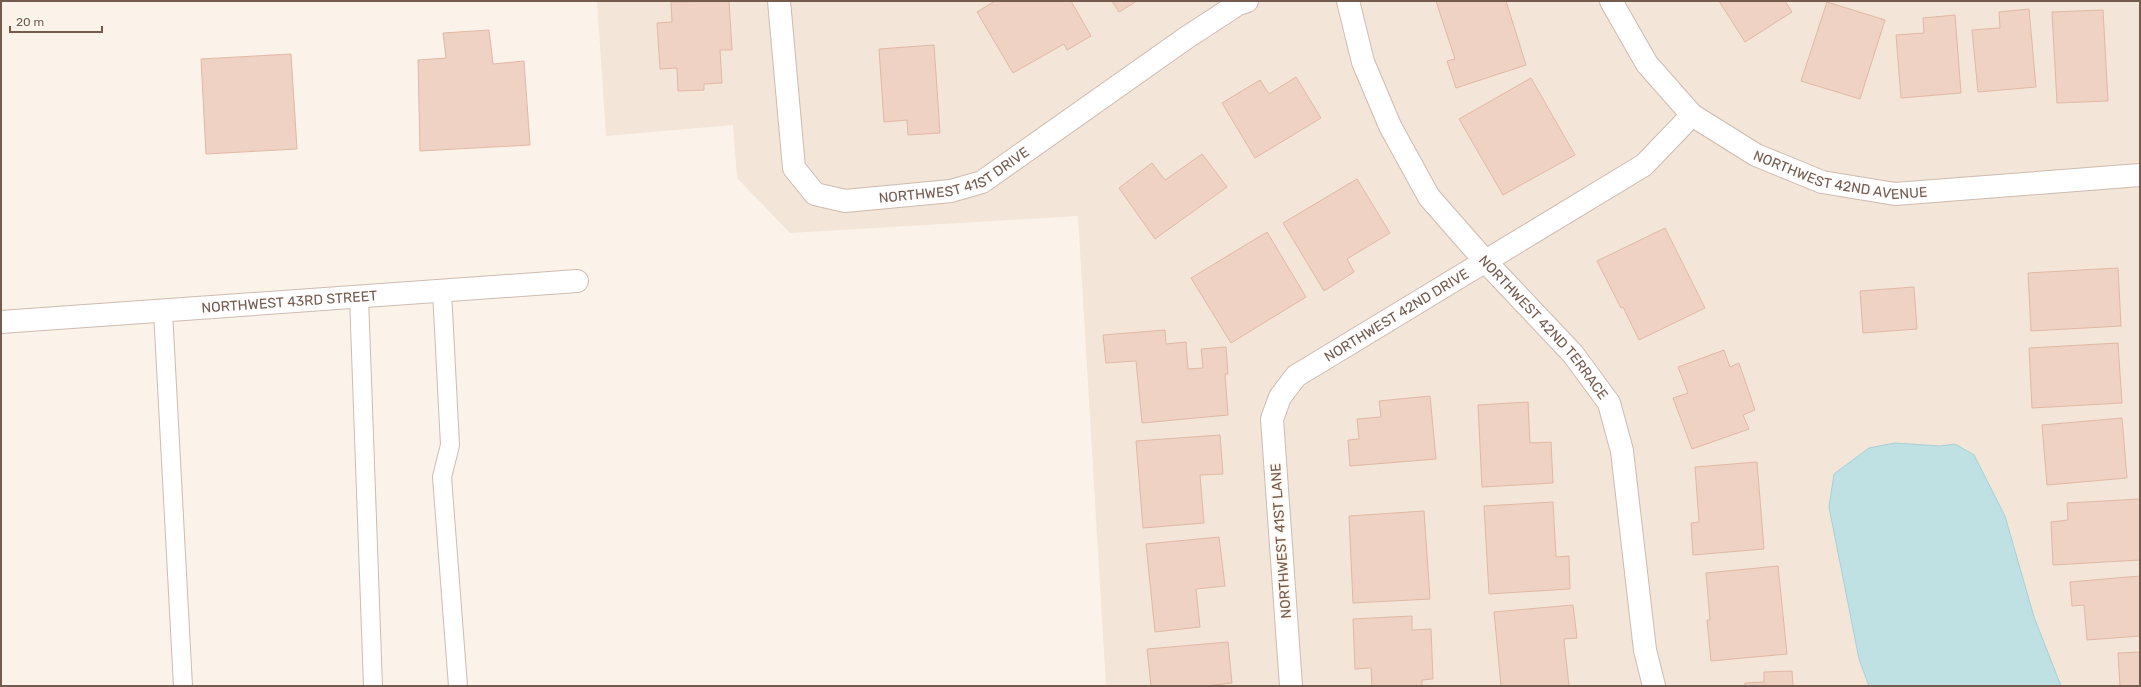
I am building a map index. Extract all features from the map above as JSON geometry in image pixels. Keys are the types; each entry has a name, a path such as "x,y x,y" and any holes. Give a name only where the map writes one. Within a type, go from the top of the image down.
{"street":[{"name":"NORTHWEST 41ST DRIVE","path":"779,1 794,168 815,194 845,201 951,191 982,182 1186,38 1238,4 1247,1"},
{"name":"NORTHWEST 42ND TERRACE","path":"1348,1 1363,62 1390,126 1429,197 1486,262 1573,354 1609,403 1622,451 1646,650 1654,686"},
{"name":"NORTHWEST 42ND AVENUE","path":"1612,1 1647,64 1692,115 1756,155 1822,182 1895,194 2140,175"},
{"name":"NORTHWEST 42ND DRIVE","path":"1280,396 1296,376 1644,165 1692,115"},
{"name":"NORTHWEST 43RD STREET","path":"1,322 577,281"},
{"name":"NORTHWEST 41ST LANE","path":"1280,396 1272,419 1291,686"}],"lane":[{"path":"442,291 450,445 442,477 458,686"},
{"path":"359,297 373,686"},
{"path":"164,310 183,686"}],"shaded area":[{"path":"597,1 2140,1 2140,686 1106,686 1078,216 790,233 737,178 733,125 606,136"}],"water":[{"path":"1895,443 1940,446 1955,444 1974,455 2005,516 2034,617 2061,686 1869,686 1859,659 1829,507 1834,474 1869,448"}],"building":[{"path":"729,1 732,50 720,50 722,83 704,84 704,90 678,91 677,68 660,69 657,23 672,22 671,2"},
{"path":"995,1 1071,1 1091,36 1067,50 1064,44 1013,73 977,12"},
{"path":"1112,1 1137,1 1119,12"},
{"path":"1436,1 1506,1 1526,65 1456,88 1447,61 1455,59"},
{"path":"1719,1 1785,1 1792,12 1745,42"},
{"path":"1827,2 1885,20 1860,99 1801,81"},
{"path":"2029,9 2036,87 1978,92 1972,30 2000,28 1999,12"},
{"path":"2103,10 2108,101 2057,103 2052,12"},
{"path":"1955,15 1961,93 1901,98 1896,35 1924,33 1923,18"},
{"path":"489,30 493,64 524,61 530,145 420,151 418,60 446,58 443,33"},
{"path":"934,45 940,133 908,135 907,120 884,122 879,49"},
{"path":"291,54 297,149 206,154 201,59"},
{"path":"1296,77 1321,118 1255,158 1222,103 1260,80 1269,94"},
{"path":"1531,78 1575,155 1503,195 1459,119"},
{"path":"1202,154 1227,187 1155,239 1119,188 1152,163 1165,180"},
{"path":"1357,179 1390,233 1347,259 1354,272 1324,291 1283,223"},
{"path":"1665,228 1705,308 1639,340 1623,307 1621,308 1597,261"},
{"path":"1267,232 1306,297 1231,343 1191,278"},
{"path":"2118,268 2121,326 2031,331 2028,273"},
{"path":"1914,287 1917,329 1863,333 1860,291"},
{"path":"1165,330 1166,344 1186,342 1188,369 1203,368 1201,349 1226,347 1228,374 1225,374 1228,415 1142,423 1136,361 1106,363 1103,335"},
{"path":"2118,343 2122,403 2032,408 2029,348"},
{"path":"1724,350 1730,367 1739,363 1755,410 1743,415 1749,429 1692,449 1673,398 1688,393 1678,367"},
{"path":"1430,396 1436,459 1350,466 1348,440 1359,439 1357,419 1381,417 1379,401"},
{"path":"1528,402 1530,443 1551,442 1553,483 1482,487 1478,405"},
{"path":"2122,418 2127,478 2047,485 2042,425"},
{"path":"1220,435 1223,474 1200,475 1204,523 1143,528 1136,441"},
{"path":"1757,462 1764,549 1693,555 1691,523 1699,522 1695,467"},
{"path":"2140,499 2140,560 2053,565 2051,522 2068,520 2067,503"},
{"path":"1553,502 1556,557 1569,556 1570,589 1489,594 1484,506"},
{"path":"1424,511 1430,599 1353,603 1349,516"},
{"path":"1219,537 1225,586 1196,589 1200,627 1155,632 1146,544"},
{"path":"1778,566 1787,654 1711,661 1707,620 1710,620 1706,573"},
{"path":"2140,576 2140,636 2087,640 2084,605 2072,606 2070,582"},
{"path":"1573,605 1577,638 1564,639 1569,686 1501,686 1494,612"},
{"path":"1412,616 1412,630 1431,629 1433,679 1422,680 1422,686 1372,686 1371,668 1355,669 1353,619"},
{"path":"1228,642 1232,683 1206,686 1151,686 1147,649"},
{"path":"2140,652 2140,686 2120,686 2118,653"},
{"path":"1792,671 1793,686 1745,686 1745,683 1764,682 1764,672"}]}
